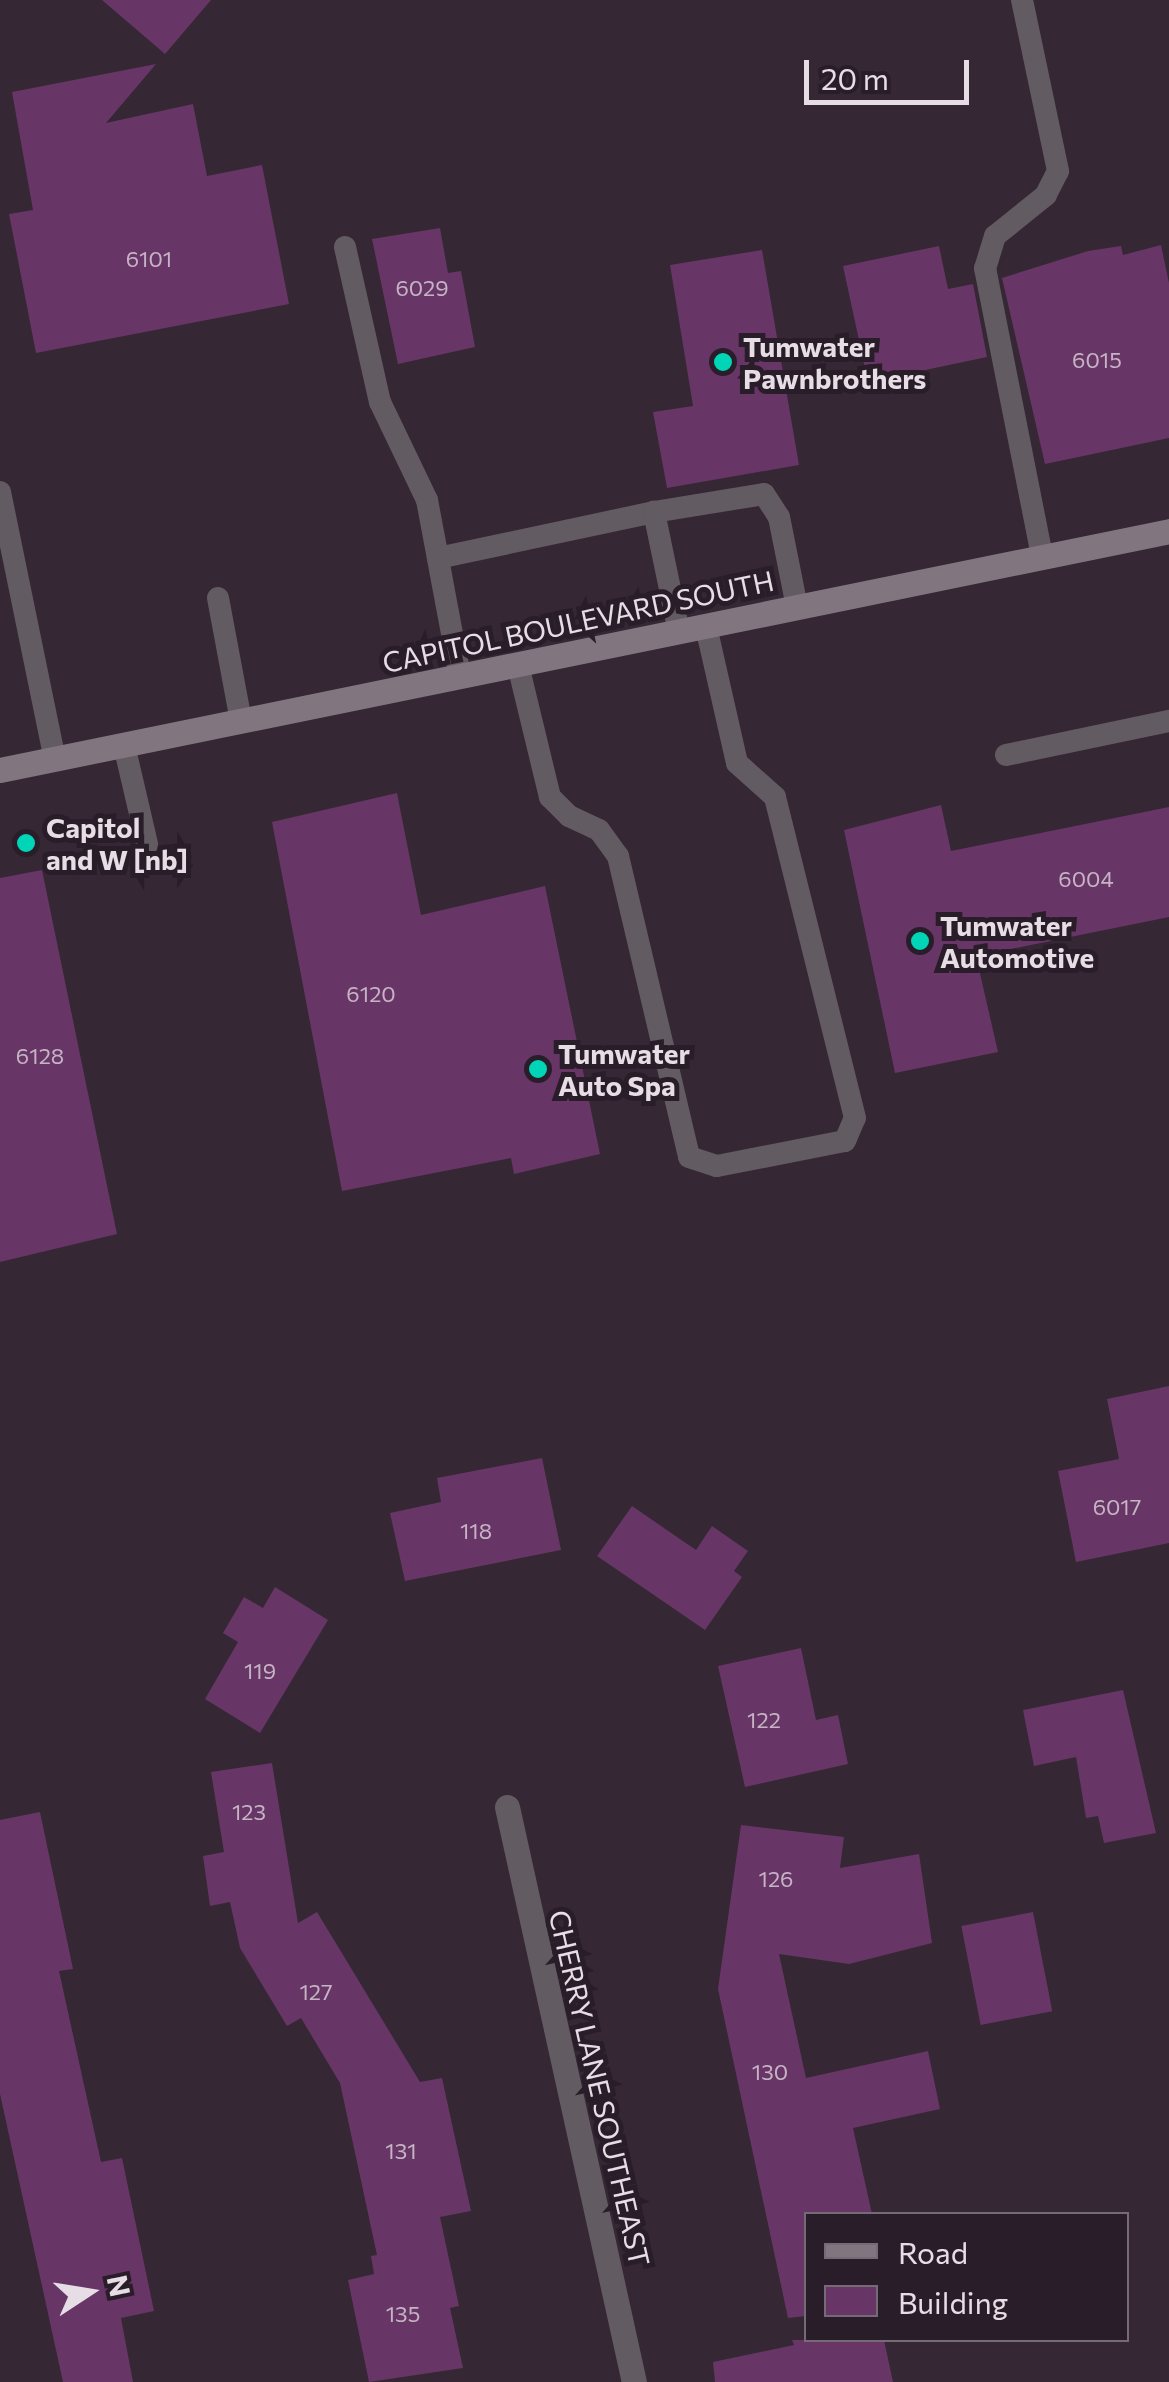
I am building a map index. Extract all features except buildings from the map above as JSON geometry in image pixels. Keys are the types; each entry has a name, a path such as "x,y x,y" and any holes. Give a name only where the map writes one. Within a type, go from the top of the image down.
{"main road":[{"name":"CAPITOL BOULEVARD SOUTH","path":"0,770 1169,531"}],"street":[{"name":"CHERRY LANE SOUTHEAST","path":"507,1807 634,2382"}],"lane":[{"path":"1022,0 1058,172 1046,195 995,236 985,268 1042,557"},
{"path":"346,246 371,370 418,471 460,676"},
{"path":"0,492 11,605 55,759"},
{"path":"438,558 654,512 764,494 779,517 797,607"},
{"path":"654,512 679,632"},
{"path":"218,598 242,721"},
{"path":"518,664 550,797 569,816 599,830 618,856 689,1157 717,1166 844,1141 854,1118 775,796 737,763 706,626"},
{"path":"1006,755 1169,721"},
{"path":"124,744 146,844"}],"place":[{"name":"Tumwater Pawnbrothers","path":"723,362"},
{"name":"Capitol and W [nb]","path":"26,843"},
{"name":"Tumwater Automotive","path":"920,941"},
{"name":"Tumwater Auto Spa","path":"538,1069"}]}
